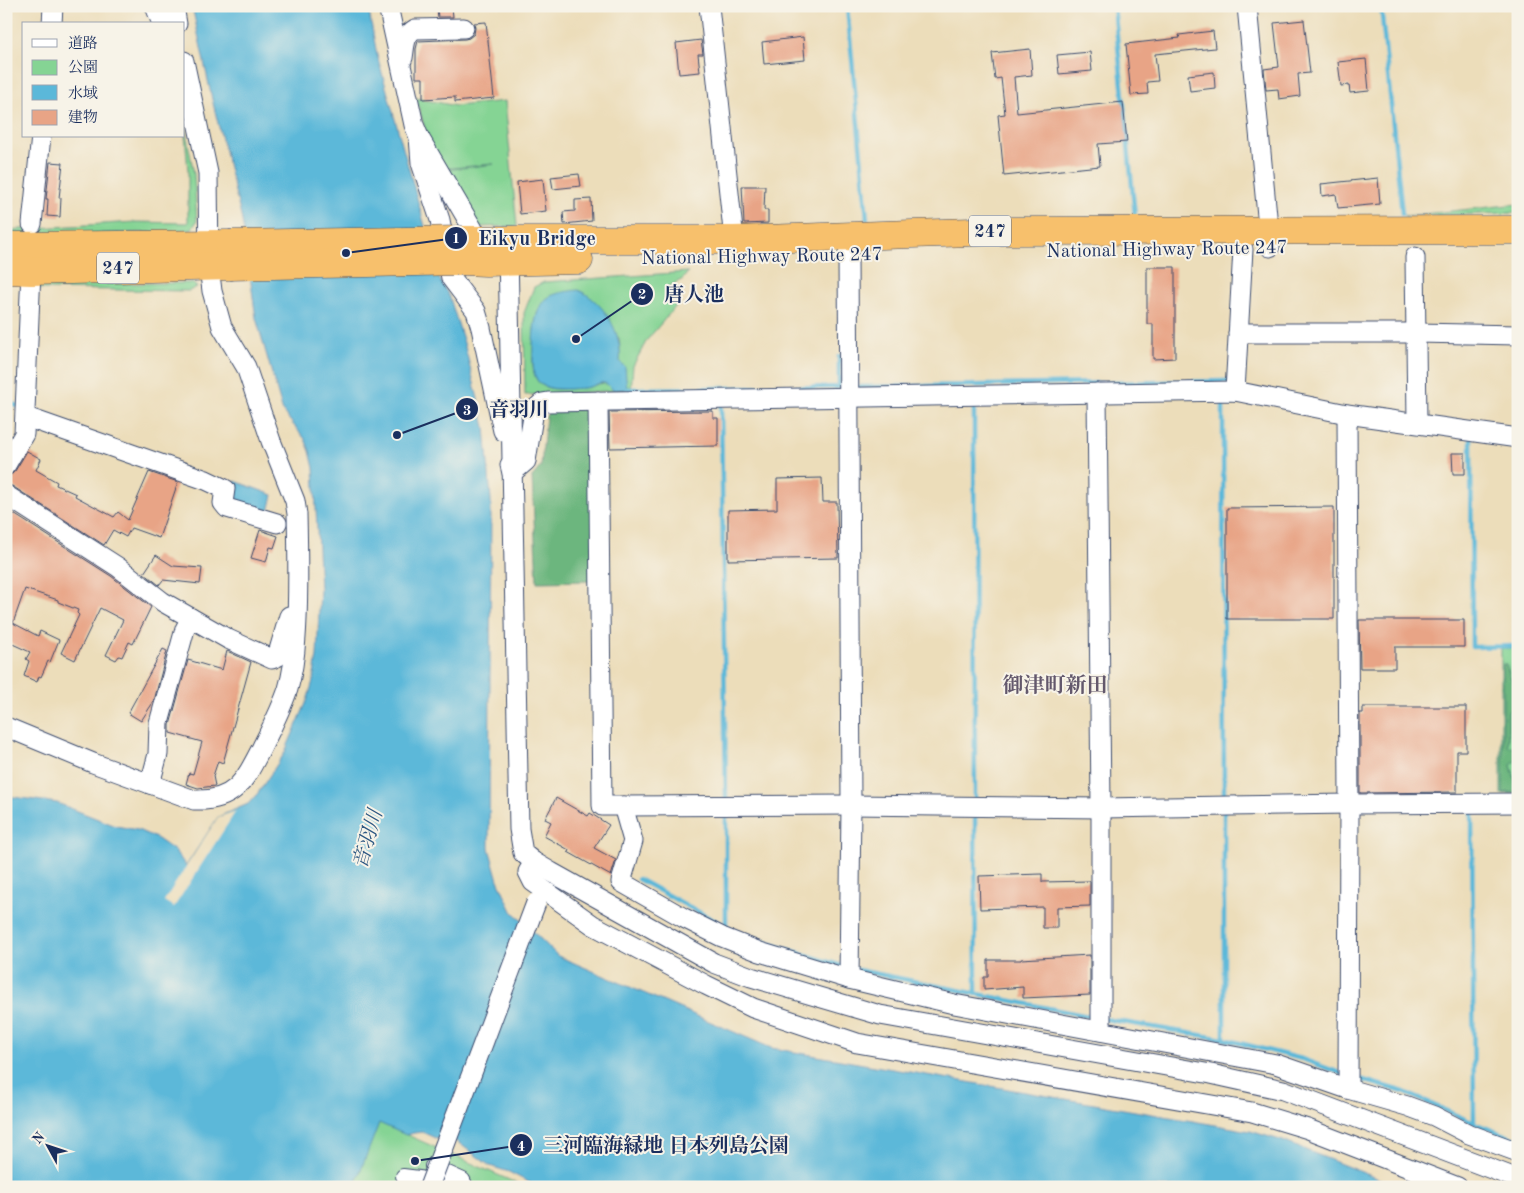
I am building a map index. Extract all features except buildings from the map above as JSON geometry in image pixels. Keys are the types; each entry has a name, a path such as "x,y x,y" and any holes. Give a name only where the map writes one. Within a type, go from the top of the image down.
{"highway":[{"name":"National Highway Route 247","path":"19,270 219,255 467,247 508,251 848,253 1014,249 1242,248 1269,239 1518,230"},
{"name":"National Highway Route 247","path":"508,251 734,240 1001,231 1269,239 1518,242"},
{"name":"National Highway Route 247","path":"6,246 219,255"}],"street":[{"path":"52,22 53,6"},
{"path":"154,6 161,22"},
{"path":"174,6 177,22"},
{"path":"388,6 414,125 419,137 473,229 467,247"},
{"path":"710,6 734,240"},
{"path":"1247,6 1269,239"},
{"path":"402,69 405,38 409,32 415,29 464,28"},
{"path":"6,727 93,763 194,800 205,801 233,791 242,782 277,717 288,689 294,661 299,600 295,501 271,441 246,367 222,327 212,291 219,255 208,173 185,66"},
{"path":"419,137 421,163 440,220 451,278 476,311 481,328 512,473"},
{"path":"32,224 40,138"},
{"path":"1235,391 1242,248"},
{"path":"508,251 519,829 523,853 534,862 682,946 714,963 752,978 880,1015 1211,1074 1283,1090 1518,1179"},
{"path":"848,253 851,805 849,979"},
{"path":"1415,257 1417,423"},
{"path":"6,465 24,434 26,412 19,270"},
{"path":"1238,333 1518,335"},
{"path":"512,473 528,458 534,410 542,403 548,402 1235,391 1347,414 1518,438"},
{"path":"1097,393 1102,808 1101,1031"},
{"path":"598,401 602,806 851,805 1102,808 1349,804 1518,804"},
{"path":"26,412 206,480 225,489 223,503 226,508 277,523"},
{"path":"1347,414 1348,1089"},
{"path":"6,495 118,567 163,602 228,639 272,659 277,657 293,604 299,600"},
{"path":"150,784 158,754 160,723 185,629 191,618"},
{"path":"623,806 633,841 621,882 684,918 722,937 760,952 849,979 954,1004 1276,1064 1348,1089 1407,1106 1434,1116 1469,1134 1518,1152"},
{"path":"534,862 528,872 540,897 753,1008 857,1043 1252,1112 1308,1128 1458,1187"},
{"path":"429,1187 540,897"},
{"path":"432,1166 463,1180 466,1187"},
{"path":"403,1176 451,1187"}],"green space":[{"path":"416,98 456,106 505,101 517,226 476,227 444,170 494,164 443,169 431,150"},
{"path":"185,128 194,174 197,221 191,230 178,230 178,232 6,235 6,230 135,222 188,223 188,171"},
{"path":"1518,204 1518,213 1404,216"},
{"path":"688,272 683,279 666,288 676,306 647,340 633,366 631,390 525,395 524,313 534,287 544,282","holes":["545,299 619,338 620,352 618,362 606,384 583,388 554,389 540,384 536,379 533,365 534,328 541,304"]},
{"path":"192,283 197,287 189,291 39,289 39,284"},
{"path":"551,409 591,409 595,581 537,582 532,477 541,466 546,416"},
{"path":"1501,648 1518,648 1518,794 1501,794"},
{"path":"1503,664 1506,664 1511,679 1518,687 1518,703 1508,712 1508,746 1518,747 1518,759 1511,765 1517,787 1515,792 1503,793"},
{"path":"378,1122 525,1187 354,1187"}],"water":[{"path":"192,6 368,6 377,55 440,280 450,298 464,343 485,427 491,500 489,848 498,880 512,911 558,956 771,1048 1250,1131 1280,1140 1392,1184 1393,1187 538,1187 509,1172 490,1166 456,1141 442,1141 422,1132 406,1135 379,1123 354,1187 6,1187 6,796 57,803 116,826 138,830 158,839 175,851 186,866 218,817 248,804 258,793 284,754 307,701 313,681 317,656 320,589 314,468 305,439 283,412 256,318 242,220 212,99"},
{"path":"578,290 587,295 604,310 615,330 620,351 620,362 625,367 627,389 613,390 607,384 602,383 584,388 570,389 545,387 540,384 534,373 534,326 539,309 550,296"},
{"path":"235,481 273,495 268,516 231,504"}],"pier":[{"path":"236,811 174,907 164,901 218,817"}],"waterway":[{"path":"847,6 867,219"},
{"path":"1114,6 1135,216"},
{"path":"1381,6 1402,214"},
{"path":"627,389 839,387 839,356"},
{"path":"857,387 1227,381"},
{"path":"1223,399 1224,800"},
{"path":"6,402 21,407"},
{"path":"974,403 975,802"},
{"path":"721,405 726,801"},
{"path":"1471,438 1472,647 1518,646"},
{"path":"975,810 976,994"},
{"path":"1472,810 1474,1123"},
{"path":"726,811 726,928"},
{"path":"1224,811 1224,1039"},
{"path":"638,879 741,935 845,967"},
{"path":"853,969 1098,1018"},
{"path":"1105,1019 1224,1039 1302,1059 1343,1074"},
{"path":"1353,1077 1404,1092 1518,1140"}],"place":[{"name":"Eikyu Bridge","path":"346,253"},
{"name":"唐人池","path":"576,339"},
{"name":"音羽川","path":"397,435"},
{"name":"三河臨海緑地 日本列島公園","path":"415,1161"}],"district":[{"name":"御津町新田","path":"1055,685"}]}
